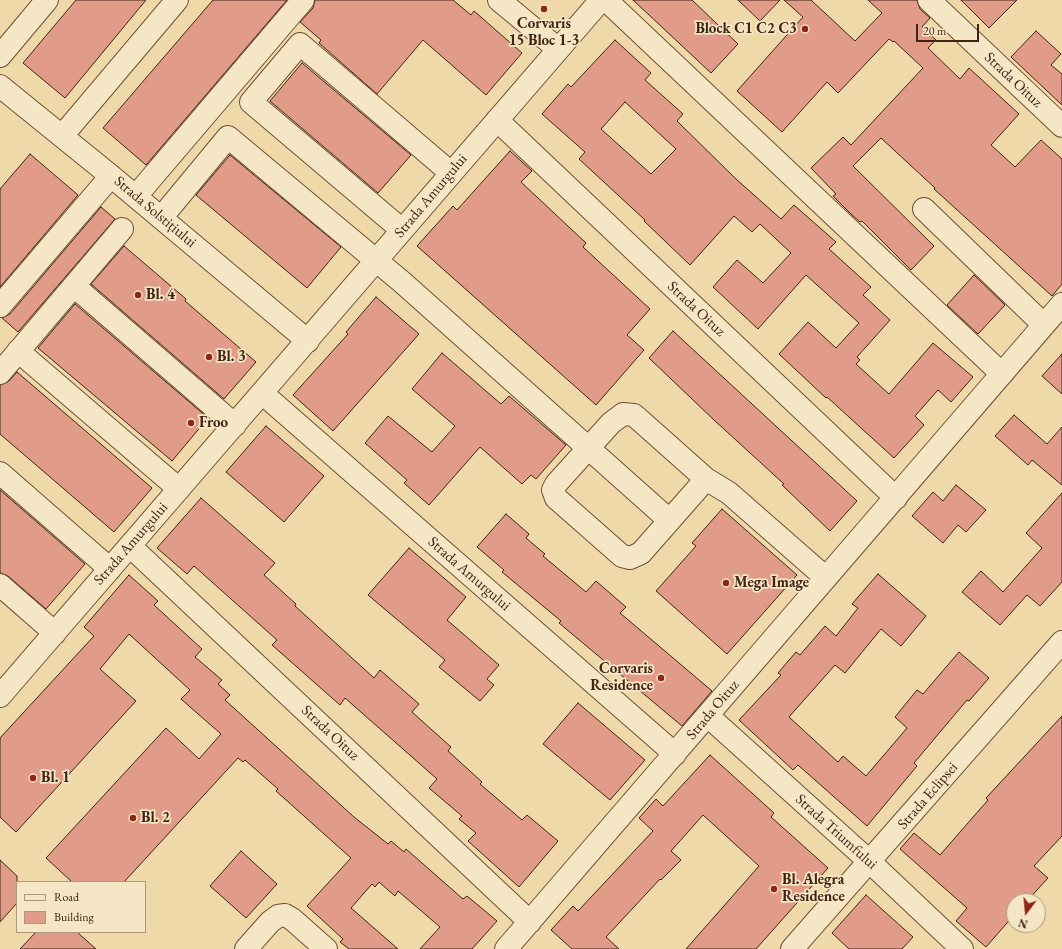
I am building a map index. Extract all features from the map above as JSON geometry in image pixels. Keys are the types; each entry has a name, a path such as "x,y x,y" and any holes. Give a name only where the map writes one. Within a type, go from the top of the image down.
{"street":[{"path":"0,56 48,0"},
{"path":"62,136 177,0"},
{"path":"136,196 303,0"},
{"path":"499,0 558,49"},
{"name":"Strada Amurgului","path":"0,696 601,0"},
{"path":"606,0 1002,374"},
{"name":"Strada Oituz","path":"929,0 1062,126"},
{"path":"402,230 251,102 300,44 451,173"},
{"name":"Strada Solstițiului","path":"0,86 136,196 308,341"},
{"name":"Strada Oituz","path":"497,120 896,498"},
{"path":"161,218 228,137 376,260 669,520"},
{"path":"0,306 111,176"},
{"path":"924,209 1044,325"},
{"path":"0,373 122,229"},
{"path":"74,286 235,425"},
{"name":"Strada Oituz","path":"506,949 1062,304"},
{"path":"18,352 179,489"},
{"name":"Strada Amurgului","path":"262,393 675,754"},
{"path":"706,479 641,553 630,558 622,556 556,498 553,490 556,484 611,423 622,414 634,415 706,479 729,492 826,578"},
{"path":"0,473 110,569"},
{"name":"Strada Oituz","path":"130,546 530,922"},
{"path":"0,584 55,633"},
{"name":"Strada Eclipsei","path":"792,949 1062,642"},
{"name":"Strada Triumfului","path":"708,716 870,862 962,949"},
{"path":"246,949 270,922 278,916 285,915 292,918 326,949"}],"building":[{"path":"76,0 146,0 65,98 23,63"},
{"path":"213,0 287,0 146,165 103,128"},
{"path":"315,0 453,0 471,15 474,11 522,53 486,95 423,40 377,94 319,43 321,40 300,22 313,8"},
{"path":"633,0 692,0 738,44 711,73"},
{"path":"738,0 780,0 760,21"},
{"path":"784,0 811,0 855,41 882,13 868,0 917,0 920,9 930,18 922,27 936,40 928,48 960,79 969,68 1019,114 991,145 1015,167 1041,140 1062,159 1062,284 1052,296 934,189 935,188 881,138 853,166 934,246 911,270 862,221 860,222 833,196 836,194 811,168 843,137 851,145 923,68 894,41 893,42 889,39 838,93 827,82 782,132 737,91 803,17"},
{"path":"961,0 1017,0 989,28"},
{"path":"1036,31 1061,54 1051,65 1062,74 1062,105 1011,57"},
{"path":"615,40 651,73 645,80 683,114 677,121 736,179 781,219 794,205 836,242 829,249 871,287 863,295 890,320 857,357 860,360 856,364 889,394 933,343 973,377 951,402 938,390 915,416 924,425 894,458 779,354 808,322 836,348 859,323 806,275 758,329 713,287 737,260 763,283 791,253 760,224 752,232 734,216 690,265 644,221 645,220 579,159 585,152 542,114 568,84 571,87","holes":["625,102 676,149 651,174 601,129"]},
{"path":"302,63 411,155 378,193 270,101"},
{"path":"510,151 532,171 521,182 586,243 583,247 650,309 627,335 644,350 596,405 417,246 453,206 457,210"},
{"path":"30,154 78,195 0,287 0,189"},
{"path":"230,155 341,247 307,288 196,195"},
{"path":"101,207 115,219 18,332 2,318 10,314"},
{"path":"124,246 256,362 224,399 91,284"},
{"path":"974,275 1005,305 978,334 947,305"},
{"path":"376,297 419,334 333,431 293,395 348,334 346,332"},
{"path":"75,304 208,418 172,461 38,348"},
{"path":"673,331 857,501 830,531 782,485 784,484 649,358"},
{"path":"442,353 501,404 509,396 566,445 536,479 531,475 522,484 480,447 429,505 404,483 407,480 365,443 388,416 432,452 455,426 412,389"},
{"path":"1062,354 1062,394 1042,376"},
{"path":"17,372 152,488 114,532 0,434 0,385 9,381"},
{"path":"1014,415 1047,444 1062,427 1062,485 1032,460 1028,465 995,436"},
{"path":"266,426 324,476 284,522 226,472"},
{"path":"956,485 986,510 966,532 958,525 943,543 912,516 933,492 943,501"},
{"path":"0,490 85,564 46,609 8,576 0,573"},
{"path":"1062,493 1062,582 1040,606 1027,595 1000,625 962,592 981,571 1003,592 1042,548 1026,533"},
{"path":"201,498 275,563 264,575 296,604 295,606 374,678 380,670 419,704 412,712 451,747 448,751 482,782 480,784 522,820 527,815 558,841 519,887 468,841 476,833 459,819 462,816 429,788 437,779 345,698 340,705 272,645 277,640 194,566 187,574 157,548"},
{"name":"Mega Image","path":"722,509 797,575 727,654 656,591 696,546 692,543"},
{"path":"506,514 529,534 526,538 545,554 543,556 586,592 596,581 626,607 620,613 712,691 682,726 559,623 561,621 502,572 504,570 477,547"},
{"path":"409,548 466,597 447,620 499,665 487,679 494,685 480,701 439,667 445,660 368,595"},
{"path":"878,574 926,616 901,646 881,629 845,673 835,665 789,717 838,762 843,756 866,776 907,728 895,717 917,690 923,694 959,652 989,678 969,701 967,700 914,763 917,766 867,826 798,765 793,770 739,720 781,675 778,673 796,652 800,655 825,626 836,636 858,608 852,604"},
{"path":"129,575 158,601 154,605 202,649 195,657 222,680 218,684 230,695 225,700 354,817 388,844 391,841 404,852 406,849 463,899 467,896 497,921 472,949 420,949 440,927 398,891 395,896 379,882 375,887 372,884 351,908 398,949 349,949 340,942 343,939 307,906 351,858 276,791 278,789 245,760 243,762 238,758 125,881 71,881 46,858 166,728 199,759 221,734 181,699 190,690 129,634 100,669 136,701 16,832 0,817 0,738 94,636 84,627"},
{"path":"578,703 645,760 610,800 543,744"},
{"path":"1062,716 1062,836 1034,866 1048,878 1034,893 1006,893 1006,924 986,947 956,921 967,908 900,849 914,833 940,855 988,800 986,798"},
{"path":"710,755 774,813 771,817 828,868 756,949 686,949 759,866 703,815 671,851 681,860 661,880 660,879 606,937 619,949 572,949 551,930 573,906 578,911 653,831 639,818 656,799 663,806"},
{"path":"241,851 277,884 246,918 210,886"},
{"path":"0,860 17,876 17,881 16,904 0,922"},
{"path":"866,895 913,937 902,949 849,949 832,933"},
{"path":"35,933 78,933 96,949 20,949"}],"place":[{"name":"Corvaris 15 Bloc 1-3","path":"544,9"},
{"name":"Block C1 C2 C3","path":"805,29"},
{"name":"Bl. 4","path":"138,295"},
{"name":"Bl. 3","path":"209,357"},
{"name":"Froo","path":"191,423"},
{"name":"Mega Image","path":"726,583"},
{"name":"Corvaris Residence","path":"661,678"},
{"name":"Bl. 1","path":"33,778"},
{"name":"Bl. 2","path":"133,818"},
{"name":"Bl. Alegra Residence","path":"774,889"}]}
